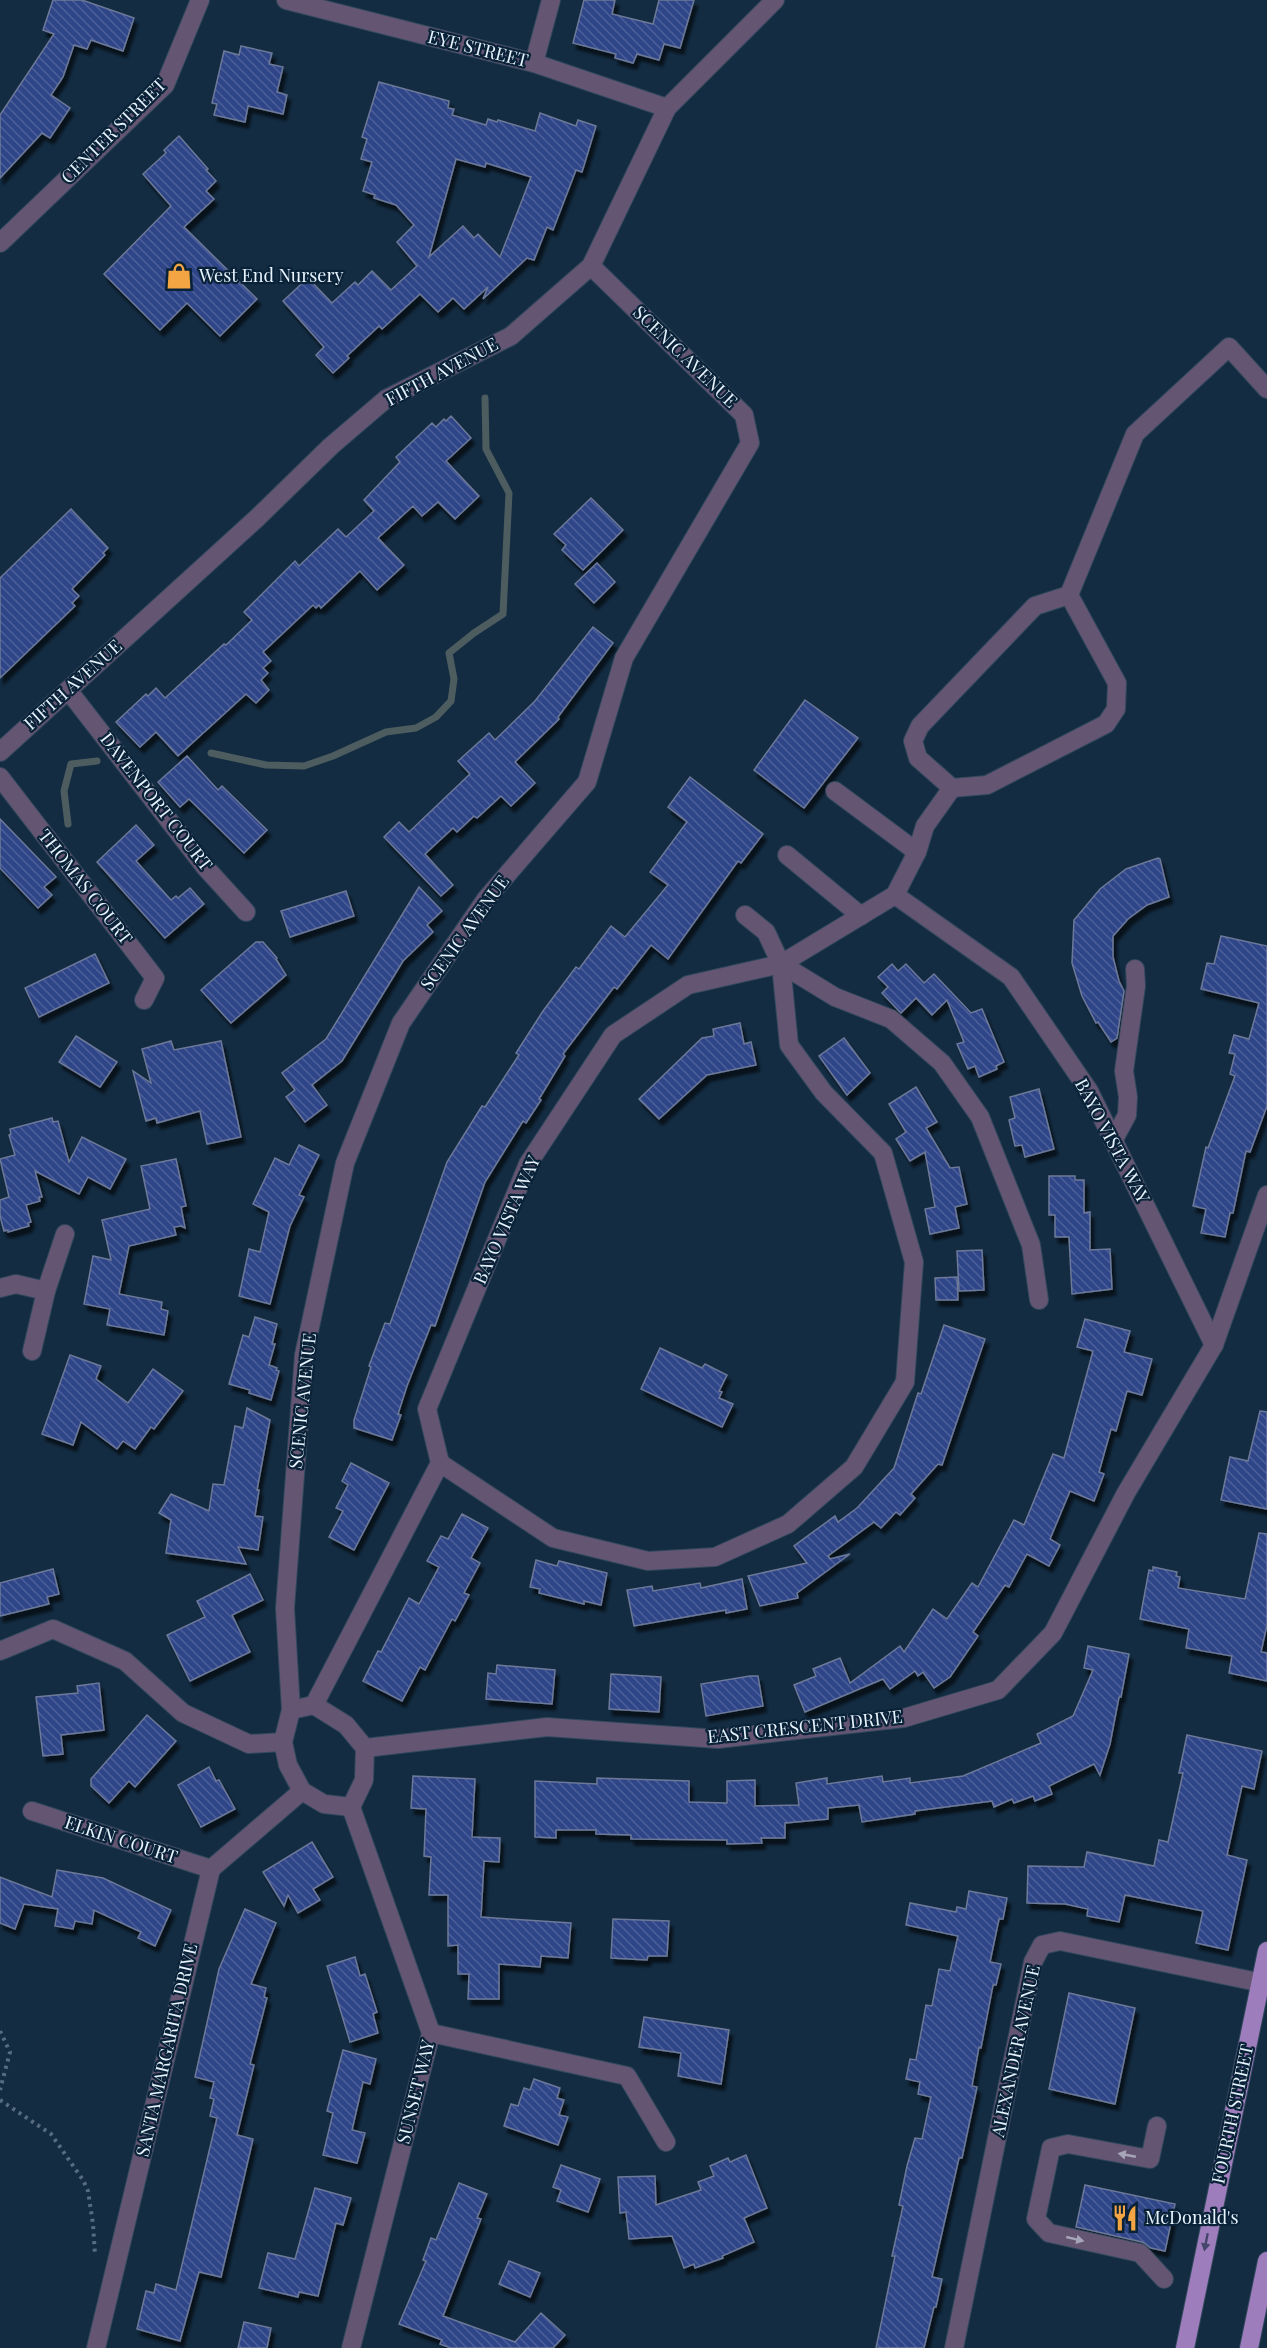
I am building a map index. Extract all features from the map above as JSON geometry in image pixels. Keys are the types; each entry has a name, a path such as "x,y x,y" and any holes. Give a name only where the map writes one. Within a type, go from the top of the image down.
{"main road":[{"name":"FOURTH STREET","path":"1185,2348 1264,1984 1267,1951"},
{"path":"1249,2348 1267,2261"}],"street":[{"name":"CENTER STREET","path":"0,243 165,85 200,0"},
{"name":"EYE STREET","path":"286,0 534,63 667,108"},
{"path":"534,63 551,0"},
{"name":"FIFTH AVENUE","path":"0,752 256,519 331,446 387,399 511,336 591,266 667,108 775,0"},
{"name":"SCENIC AVENUE","path":"291,1710 285,1608 304,1355 345,1163 401,1023 486,899 587,782 624,658 750,443 744,415 591,266"},
{"path":"1069,595 1117,683 1116,708 1106,724 987,785 952,788 918,758 913,741 920,726 1035,606 1069,595 1135,434 1228,346 1267,389"},
{"name":"DAVENPORT COURT","path":"68,690 206,867 246,912"},
{"name":"THOMAS COURT","path":"0,777 155,978 144,1000"},
{"name":"BAYO VISTA WAY","path":"440,1463 428,1409 528,1164 613,1035 688,985 781,964 895,894 917,852 925,826 952,788"},
{"path":"835,791 917,852"},
{"path":"788,855 861,916"},
{"name":"BAYO VISTA WAY","path":"895,894 1011,977 1089,1091 1214,1345"},
{"path":"314,1705 440,1463 553,1538 648,1561 715,1557 788,1524 854,1467 905,1382 914,1262 883,1153 824,1093 789,1045 781,964 766,932 745,915"},
{"path":"781,964 835,997 891,1019 942,1063 980,1117 1031,1245 1039,1300"},
{"path":"1113,1141 1127,1115 1128,1097 1124,1071 1136,986 1135,969"},
{"name":"EAST CRESCENT DRIVE","path":"365,1748 547,1727 718,1739 904,1718 998,1690 1053,1633 1126,1493 1214,1345 1267,1195"},
{"path":"32,1351 46,1291 66,1234"},
{"path":"0,1288 16,1284 46,1291"},
{"path":"0,1651 53,1629 125,1661 183,1713 249,1744 283,1742"},
{"path":"314,1705 346,1725 365,1748 364,1780 351,1807 324,1804 302,1791 288,1765 283,1742 291,1710 314,1705"},
{"path":"211,1869 302,1791"},
{"name":"SUNSET WAY","path":"351,1807 431,2033 354,2347"},
{"name":"ELKIN COURT","path":"32,1811 211,1869"},
{"name":"SANTA MARGARITA DRIVE","path":"96,2348 211,1869"},
{"name":"ALEXANDER AVENUE","path":"954,2348 1033,1962 1042,1945 1060,1941 1264,1984"},
{"path":"431,2033 627,2076 666,2142"},
{"path":"1157,2126 1150,2159 1068,2144 1051,2148 1036,2219 1049,2233 1140,2253 1164,2279"}],"path":[{"path":"0,2031 10,2052 0,2090"},
{"path":"0,2100 51,2133 83,2180 88,2191 96,2257 112,2284"}],"building":[{"path":"53,0 82,0 134,18 123,51 91,40 87,49 74,45 63,77 51,95 70,108 50,138 42,133 0,178 0,115 54,34 43,30"},
{"path":"584,0 615,0 612,14 653,24 659,0 694,0 680,48 664,44 659,60 637,54 633,63 615,58 616,54 573,43"},
{"path":"241,46 272,53 269,64 283,67 277,92 287,95 283,114 248,106 245,122 214,115 217,104 212,103 224,51 239,55"},
{"path":"379,82 449,101 448,108 454,109 452,115 486,125 488,119 497,122 498,120 535,131 540,113 576,126 578,120 596,126 582,172 576,170 553,230 547,227 534,260 527,258 483,299 488,287 464,309 453,298 438,312 420,294 382,329 379,326 347,356 349,358 333,373 316,355 324,347 283,301 308,278 332,303 355,282 358,285 372,271 391,290 417,266 397,242 414,225 396,205 374,198 375,195 363,191 372,162 361,159 367,139 362,137","holes":["456,159 485,167 486,163 531,177 500,257 478,234 474,238 463,226 429,257"]},
{"path":"179,136 216,181 206,191 214,199 184,227 257,299 220,336 187,303 160,330 104,274 171,206 143,174 166,153 164,150"},
{"path":"451,416 471,438 446,461 479,496 455,519 438,502 422,516 413,506 378,538 404,565 377,590 360,571 321,608 319,605 316,608 313,605 263,652 271,661 263,668 268,673 261,680 269,690 256,703 246,694 178,756 156,732 140,747 116,722 146,694 148,696 156,688 165,698 224,644 226,645 252,620 244,612 295,561 299,566 338,529 346,537 374,511 364,500 400,462 396,457 432,423 436,427"},
{"path":"591,498 623,530 583,570 562,550 566,545 554,534"},
{"path":"71,509 108,548 103,553 105,555 72,589 79,596 72,603 75,606 0,678 0,578"},
{"path":"597,563 615,582 594,603 575,584"},
{"path":"593,627 613,643 558,717 559,719 515,762 535,783 511,806 501,796 477,818 474,816 457,832 453,828 425,854 453,885 441,896 384,837 399,822 409,832 470,774 458,761 489,733 495,740 535,701"},
{"path":"805,700 858,738 804,808 754,770"},
{"path":"187,756 218,790 222,786 267,830 244,853 189,799 180,807 158,782"},
{"path":"690,777 763,834 741,863 738,861 668,959 651,945 617,989 614,987 563,1054 565,1056 539,1099 541,1100 526,1123 523,1121 485,1182 435,1326 431,1325 407,1386 398,1414 401,1415 392,1440 354,1428 354,1420 371,1367 369,1366 385,1323 390,1324 447,1162 482,1106 485,1107 519,1055 516,1053 543,1011 576,967 579,969 611,926 625,937 668,885 650,872 687,822 668,807"},
{"path":"0,819 56,877 44,887 52,895 38,908 0,868"},
{"path":"136,825 154,845 136,861 171,900 176,896 178,898 190,888 204,904 165,938 97,862"},
{"path":"1158,858 1169,897 1147,905 1128,919 1113,936 1113,957 1124,991 1117,1038 1111,1042 1098,1022 1096,1023 1082,996 1072,963 1074,920 1100,889 1126,869"},
{"path":"419,887 442,911 427,925 433,932 403,961 342,1061 312,1085 327,1105 305,1122 286,1097 295,1090 282,1073 326,1039"},
{"path":"346,891 354,916 290,937 281,911"},
{"path":"1221,936 1267,946 1267,1106 1250,1152 1246,1151 1233,1213 1230,1213 1225,1237 1201,1233 1206,1209 1193,1206 1206,1147 1208,1148 1235,1076 1230,1074 1235,1054 1229,1053 1234,1035 1249,1039 1259,1003 1201,989 1207,963 1214,964"},
{"path":"256,942 263,942 277,958 286,975 231,1023 201,990"},
{"path":"95,954 109,983 39,1017 25,988"},
{"path":"892,964 898,971 906,964 924,983 934,974 971,1013 982,1009 1004,1062 996,1066 997,1069 979,1077 975,1066 968,1069 957,1044 964,1042 947,1000 932,1015 916,998 901,1013 882,993 888,987 878,977"},
{"path":"740,1023 744,1044 751,1042 756,1065 707,1075 659,1119 639,1099 702,1038 714,1036 713,1029"},
{"path":"76,1036 117,1062 100,1087 59,1062"},
{"path":"844,1038 870,1073 847,1095 819,1056"},
{"path":"171,1041 174,1050 221,1041 241,1137 207,1144 200,1111 157,1123 156,1118 146,1121 133,1071 151,1083 142,1049"},
{"path":"916,1087 937,1122 926,1128 950,1168 959,1167 967,1204 955,1207 959,1228 930,1234 925,1209 935,1207 925,1152 910,1161 896,1139 906,1132 889,1104"},
{"path":"1039,1089 1054,1149 1025,1157 1022,1145 1015,1146 1009,1120 1015,1118 1010,1097"},
{"path":"52,1118 53,1122 58,1121 69,1162 82,1137 126,1159 110,1189 88,1177 79,1194 35,1171 42,1197 39,1197 40,1201 26,1205 31,1222 28,1223 29,1226 4,1231 0,1216 0,1200 9,1197 0,1159 15,1155 9,1135 11,1134 10,1129"},
{"path":"299,1145 319,1155 299,1195 304,1197 290,1226 270,1304 239,1296 249,1249 260,1252 269,1212 253,1204 275,1158 289,1165"},
{"path":"176,1159 186,1206 181,1207 185,1228 174,1227 176,1235 129,1246 119,1294 162,1302 161,1309 168,1311 164,1335 107,1325 110,1309 84,1304 93,1256 111,1260 102,1220 150,1209 141,1166"},
{"path":"1049,1176 1075,1176 1075,1180 1084,1180 1084,1213 1090,1212 1090,1250 1110,1249 1112,1289 1072,1294 1069,1237 1055,1237 1055,1215 1049,1215"},
{"path":"982,1250 984,1290 959,1291 957,1251"},
{"path":"957,1277 958,1300 936,1300 935,1278"},
{"path":"255,1317 277,1324 272,1344 275,1344 269,1365 279,1371 271,1400 249,1393 250,1390 229,1384 243,1335 249,1337"},
{"path":"1085,1319 1130,1331 1124,1352 1152,1359 1142,1395 1127,1391 1116,1431 1111,1429 1099,1472 1104,1474 1094,1501 1070,1491 1050,1539 1060,1545 1049,1566 1027,1554 1009,1587 1005,1585 973,1632 978,1636 950,1677 934,1688 923,1672 918,1676 915,1671 890,1689 883,1679 805,1712 794,1685 816,1676 813,1669 840,1658 850,1683 900,1646 904,1652 933,1609 947,1619 972,1583 978,1587 1014,1520 1024,1525 1053,1454 1064,1458 1093,1351 1077,1347"},
{"path":"944,1325 985,1339 942,1465 938,1464 911,1494 915,1498 900,1515 896,1512 881,1528 874,1522 828,1556 830,1559 850,1554 797,1593 798,1598 760,1606 748,1576 807,1563 794,1546 835,1516 838,1522 857,1508 894,1468 918,1393 921,1394"},
{"path":"660,1348 702,1368 705,1364 727,1375 719,1391 722,1392 719,1398 733,1404 722,1427 641,1389"},
{"path":"70,1355 101,1366 96,1379 128,1403 153,1369 183,1391 154,1429 151,1427 135,1449 123,1441 117,1449 81,1422 73,1445 42,1434"},
{"path":"247,1408 270,1420 257,1490 259,1490 255,1516 263,1517 258,1550 238,1547 246,1564 166,1553 171,1520 159,1513 171,1494 209,1511 213,1484 224,1485 235,1426 243,1428"},
{"path":"1260,1411 1267,1412 1267,1509 1221,1500 1230,1457 1248,1461"},
{"path":"351,1463 389,1483 354,1550 329,1537 343,1511 336,1508 348,1485 342,1481"},
{"path":"462,1514 488,1528 471,1558 480,1563 464,1593 469,1595 455,1621 452,1619 425,1670 420,1667 402,1701 363,1681 409,1598 419,1604 439,1567 427,1561 441,1536 448,1539"},
{"path":"1259,1533 1267,1534 1267,1625 1261,1652 1267,1653 1267,1681 1229,1673 1232,1656 1186,1648 1189,1629 1140,1619 1149,1570 1153,1571 1153,1567 1177,1572 1176,1576 1180,1577 1178,1588 1245,1599"},
{"path":"536,1560 557,1566 559,1561 607,1573 601,1605 584,1601 584,1604 539,1593 540,1589 530,1587"},
{"path":"53,1569 59,1594 47,1597 49,1604 0,1616 0,1583"},
{"path":"250,1574 263,1600 232,1615 250,1652 190,1681 167,1635 205,1617 197,1601"},
{"path":"742,1579 747,1609 726,1613 726,1610 634,1626 627,1590 652,1586 653,1591 700,1583 701,1588"},
{"path":"1088,1646 1129,1654 1110,1744 1100,1775 1094,1764 1049,1786 1052,1794 1035,1801 1033,1796 1014,1803 1012,1799 994,1807 992,1801 915,1811 915,1814 862,1822 859,1805 828,1808 828,1819 785,1823 785,1838 761,1838 762,1843 727,1844 727,1840 631,1839 631,1835 596,1834 596,1830 556,1830 556,1838 535,1837 535,1781 597,1784 597,1778 689,1781 689,1802 727,1803 727,1781 755,1780 755,1806 799,1805 796,1783 827,1778 827,1784 882,1776 883,1782 910,1778 910,1783 963,1776 1041,1743 1037,1734 1073,1716 1093,1670 1084,1668"},
{"path":"497,1665 555,1670 552,1704 486,1699 488,1673 496,1674"},
{"path":"611,1674 661,1677 659,1712 609,1709"},
{"path":"758,1676 763,1706 706,1716 701,1684"},
{"path":"99,1683 104,1730 61,1735 63,1754 43,1756 36,1697 78,1693 77,1686"},
{"path":"147,1715 176,1741 135,1787 129,1781 109,1803 91,1786 91,1779"},
{"path":"1187,1735 1262,1751 1254,1789 1242,1786 1227,1855 1247,1860 1228,1950 1196,1943 1203,1911 1125,1895 1119,1922 1087,1916 1088,1909 1065,1904 1027,1903 1028,1866 1084,1867 1087,1852 1154,1866 1159,1840 1168,1842 1183,1773 1179,1773"},
{"path":"209,1767 235,1809 201,1827 178,1785"},
{"path":"413,1776 475,1779 472,1837 500,1838 499,1862 484,1861 481,1917 571,1923 568,1958 541,1956 540,1967 499,1964 499,1999 468,1999 469,1974 458,1974 458,1945 448,1946 448,1895 429,1895 431,1857 424,1856 426,1809 411,1808"},
{"path":"312,1842 333,1877 313,1889 320,1900 298,1913 288,1895 284,1906 263,1872"},
{"path":"57,1870 103,1878 171,1910 155,1946 138,1938 141,1932 94,1910 92,1924 75,1921 73,1929 55,1926 58,1909 24,1904 15,1929 0,1923 0,1877 52,1897"},
{"path":"969,1891 1007,1898 1003,1919 999,1919 990,1962 1001,1964 996,1985 993,1985 981,2048 979,2047 972,2086 977,2087 932,2277 942,2279 924,2348 876,2348 895,2256 892,2256 903,2206 899,2205 907,2166 915,2138 922,2139 931,2097 918,2094 920,2082 906,2079 910,2059 916,2060 926,2005 932,2006 939,1969 950,1971 958,1936 906,1925 910,1903 956,1912 957,1907 966,1909"},
{"path":"245,1909 276,1923 251,1984 266,1988 264,1997 267,1998 250,2064 254,2065 237,2135 253,2139 221,2277 199,2272 180,2341 137,2329 146,2291 154,2293 156,2284 176,2290 217,2118 210,2116 214,2099 210,2098 214,2082 195,2077 219,1969"},
{"path":"613,1919 669,1921 667,1956 648,1956 647,1960 611,1958"},
{"path":"355,1957 360,1976 365,1974 377,2012 373,2014 378,2033 350,2042 327,1966"},
{"path":"1069,1993 1135,2008 1115,2104 1049,2089"},
{"path":"644,2017 729,2030 721,2084 678,2076 681,2053 639,2047"},
{"path":"343,2050 376,2059 370,2084 363,2082 352,2130 365,2133 357,2163 323,2155 333,2113 327,2111"},
{"path":"534,2079 560,2088 557,2098 564,2100 559,2115 568,2117 558,2145 504,2126 511,2104 518,2106 524,2088 530,2090"},
{"path":"746,2155 767,2208 744,2218 754,2242 722,2256 723,2258 695,2268 694,2264 684,2268 672,2236 629,2239 626,2212 620,2213 618,2177 655,2176 656,2205 701,2190 698,2182 714,2176 710,2166 728,2158 730,2162"},
{"path":"561,2165 600,2179 588,2212 557,2201 561,2190 553,2187"},
{"path":"459,2183 487,2194 477,2218 481,2219 443,2316 515,2342 541,2313 565,2335 553,2348 451,2348 440,2344 442,2340 399,2324 426,2261 423,2260 431,2238 436,2240"},
{"name":"McDonald's","path":"1085,2185 1175,2204 1165,2251 1151,2248 1142,2242 1076,2227"},
{"path":"315,2188 351,2198 343,2225 336,2223 318,2296 299,2292 298,2297 259,2288 268,2253 295,2259"},
{"path":"509,2261 540,2273 530,2297 499,2284"},
{"path":"244,2322 271,2328 267,2348 238,2348"}],"waterway":[{"path":"211,753 266,765 304,766 333,756 386,732 416,728 436,717 451,701 454,679 449,653 503,614 509,493 486,449 485,398"},
{"path":"68,824 64,791 71,764 97,761"}],"place":[{"name":"West End Nursery","path":"179,276"},
{"name":"McDonald's","path":"1125,2218"}]}
